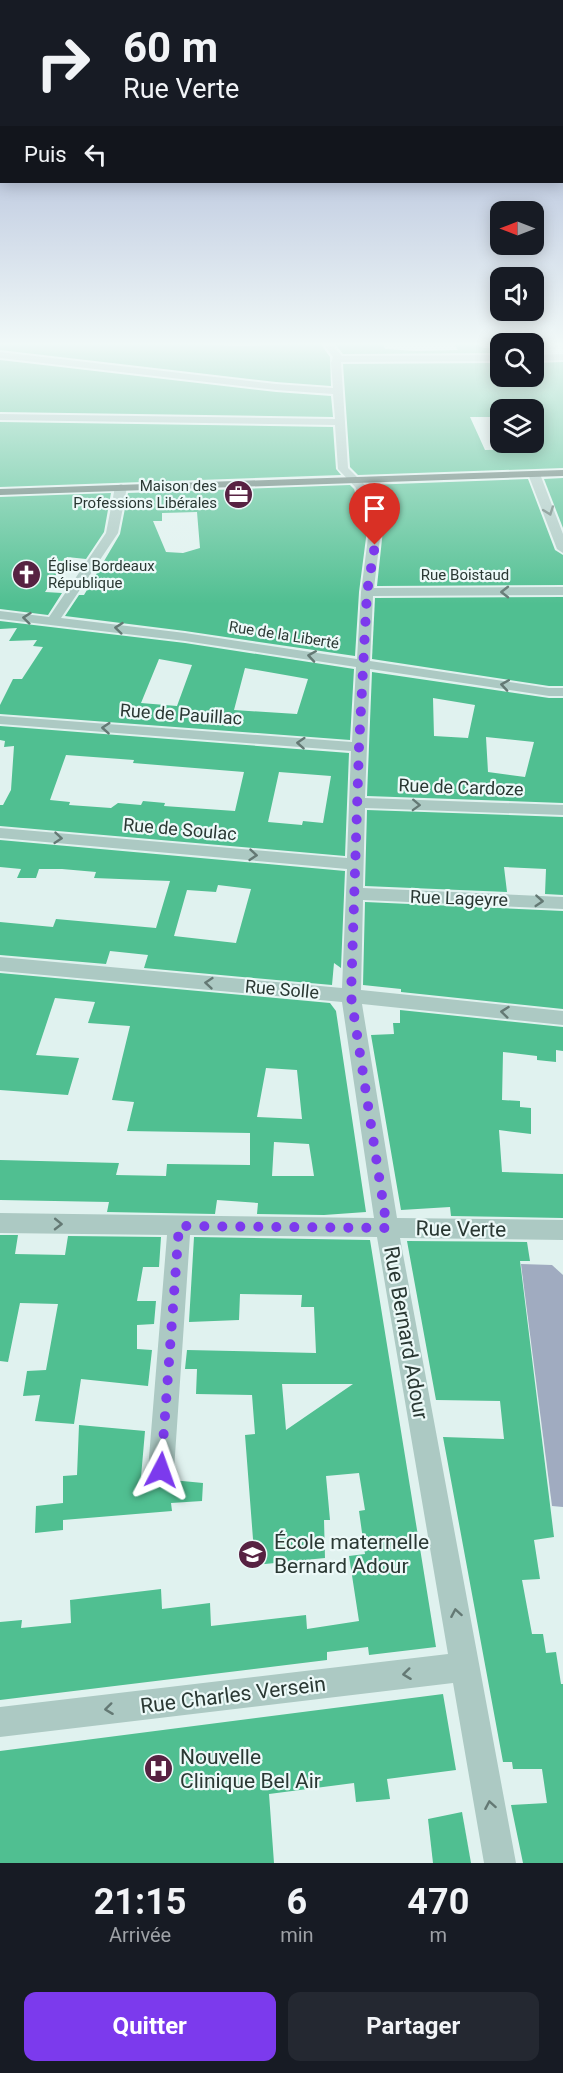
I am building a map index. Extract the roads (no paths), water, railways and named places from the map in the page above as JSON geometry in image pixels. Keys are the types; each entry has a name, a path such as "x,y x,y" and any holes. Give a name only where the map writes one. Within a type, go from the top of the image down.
{"main road":[{"path":"0,492 563,466"},
{"path":"0,482 563,473"}],"street":[{"name":"Rue Bernard Adour","path":"341,430 343,469 361,487 375,530 367,592 359,747 351,996 387,1228 500,1863"},
{"path":"534,474 563,549"},
{"path":"53,621 112,533 121,487"},
{"name":"Rue Boistaud","path":"367,592 563,591"},
{"name":"Rue de la Liberté","path":"0,615 175,635 549,692 563,692"},
{"name":"Rue de Pauillac","path":"0,720 359,747"},
{"name":"Rue de Cardoze","path":"358,803 563,810"},
{"name":"Rue de Soulac","path":"0,833 356,864"},
{"name":"Rue Lageyre","path":"355,894 563,903"},
{"name":"Rue Solle","path":"0,964 563,1018"},
{"name":"Rue Verte","path":"0,1223 387,1228 561,1233"},
{"path":"161,1470 179,1226"},
{"name":"Rue Charles Versein","path":"0,1722 465,1667"}],"place":[{"name":"Maison des Professions Libérales","path":"238,495"},
{"name":"Église Bordeaux République","path":"27,575"},
{"name":"École maternelle Bernard Adour","path":"253,1554"},
{"name":"Nouvelle Clinique Bel Air","path":"159,1769"}]}
